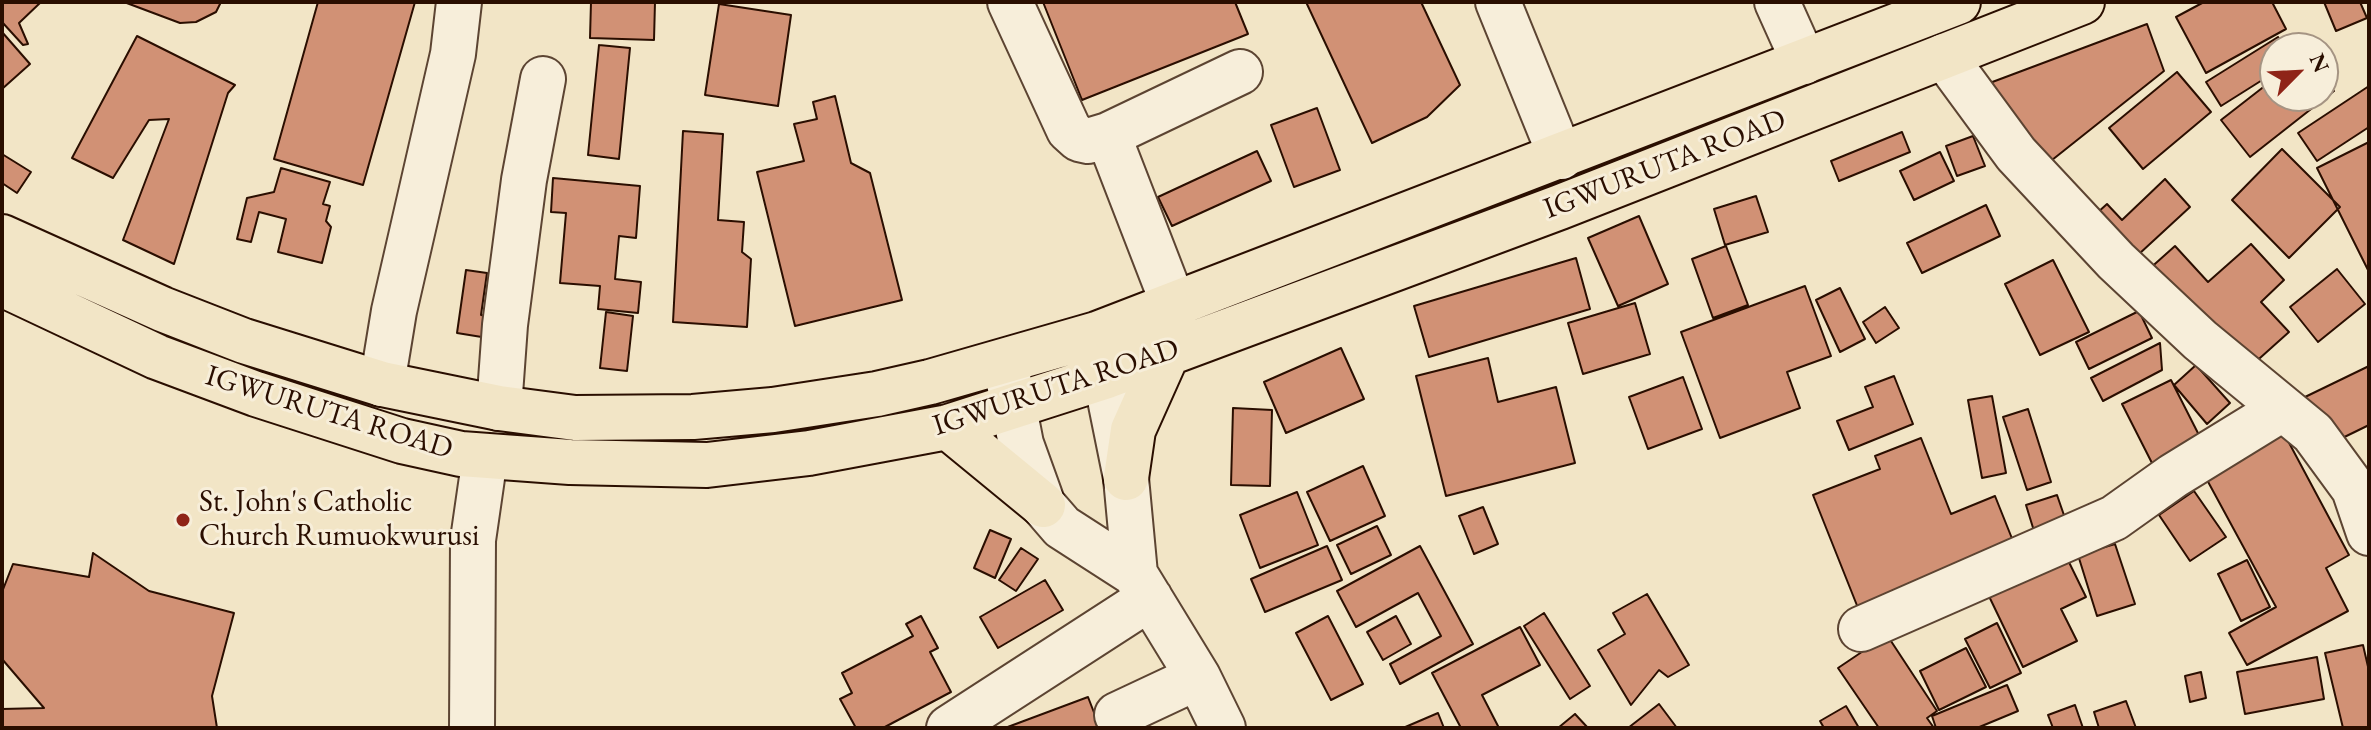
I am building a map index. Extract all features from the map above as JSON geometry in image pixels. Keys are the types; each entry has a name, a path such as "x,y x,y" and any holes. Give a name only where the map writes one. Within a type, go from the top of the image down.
{"main road":[{"name":"IGWURUTA ROAD","path":"2,237 162,309 244,341 382,384 499,408 575,418 693,417 773,410 877,394 1005,362 1097,334 1958,2"},
{"name":"IGWURUTA ROAD","path":"4,294 256,394 402,441 485,457 570,462 707,465 809,453 948,427 1107,376 1560,207 2082,2"},
{"path":"1126,478 1133,430 1167,354"},
{"path":"948,427 1043,505"}],"street":[{"path":"382,384 394,311 453,54 459,2"},
{"path":"1010,2 1069,130 1079,139 1088,141 1108,135 1240,72"},
{"path":"1498,2 1561,157"},
{"path":"1777,2 1804,62"},
{"path":"1944,56 2034,176 2116,261 2189,330 2313,433 2362,484 2369,533"},
{"path":"499,408 510,281 524,180 543,79"},
{"path":"1108,135 1173,303"},
{"path":"1097,334 1126,478 1143,586 1198,677 1223,728"},
{"path":"1005,362 1021,444 1043,505 1062,527 1143,586"},
{"path":"1861,629 2114,518 2173,476 2282,409"},
{"path":"472,728 473,540 485,457"},
{"path":"949,728 1143,586"},
{"path":"1117,715 1198,677"}],"building":[{"path":"2,2 41,2 19,23 28,44 23,45 2,22"},
{"path":"124,2 221,2 216,12 196,22 180,23"},
{"path":"318,2 415,2 363,185 274,159"},
{"path":"591,2 655,2 654,40 590,38"},
{"path":"1043,2 1235,2 1248,34 1082,100"},
{"path":"1306,2 1421,2 1460,85 1427,117 1372,143"},
{"path":"2204,2 2272,2 2286,29 2259,32 2259,44 2206,73 2176,17"},
{"path":"2324,2 2360,2 2367,18 2336,31"},
{"path":"719,4 791,15 778,106 705,95"},
{"path":"2147,24 2164,71 2042,168 1979,87"},
{"path":"2,32 30,64 2,89"},
{"path":"137,36 235,85 228,93 174,264 123,240 169,119 149,120 113,178 72,158"},
{"path":"599,45 630,48 619,159 588,155"},
{"path":"2259,49 2259,82 2221,106 2206,82"},
{"path":"2177,72 2211,112 2143,169 2109,128"},
{"path":"2369,86 2369,127 2317,161 2298,133 2330,112 2339,112 2339,106"},
{"path":"2259,90 2259,112 2307,112 2250,157 2221,120"},
{"path":"835,96 851,163 870,173 902,300 795,326 757,172 804,161 794,124 817,119 813,102"},
{"path":"1317,108 1340,170 1294,187 1271,125"},
{"path":"683,131 723,134 718,220 744,222 742,252 751,259 747,327 673,322"},
{"path":"1902,132 1910,152 1839,181 1831,161"},
{"path":"1973,136 1985,166 1957,176 1946,146"},
{"path":"2369,142 2369,272 2317,168"},
{"path":"2282,149 2340,207 2289,258 2232,200"},
{"path":"1257,151 1271,181 1172,226 1158,197"},
{"path":"1940,152 1954,181 1914,200 1900,171"},
{"path":"2,154 31,172 17,193 2,183"},
{"path":"281,168 330,182 323,204 330,206 326,221 331,227 322,263 278,252 286,219 259,212 251,242 237,239 247,198 274,192"},
{"path":"553,178 640,186 636,238 619,236 615,279 641,282 638,313 598,309 600,286 560,283 566,213 551,212"},
{"path":"2165,179 2190,207 2126,266 2086,223 2107,204 2122,220"},
{"path":"1756,196 1768,232 1725,245 1714,209"},
{"path":"1986,205 2000,236 1922,273 1907,243"},
{"path":"1639,216 1668,284 1618,306 1588,238"},
{"path":"2251,244 2284,280 2261,302 2289,332 2241,375 2147,271 2175,246 2208,282"},
{"path":"1726,246 1748,305 1713,318 1692,259"},
{"path":"1576,258 1590,309 1429,357 1414,306"},
{"path":"2053,260 2089,332 2040,355 2005,284"},
{"path":"2337,269 2365,304 2318,342 2290,307"},
{"path":"466,270 487,273 481,315 497,318 494,339 457,333"},
{"path":"1805,286 1831,356 1787,372 1800,408 1720,438 1681,332"},
{"path":"1840,288 1865,339 1840,352 1816,300"},
{"path":"1635,303 1650,354 1583,374 1568,323"},
{"path":"1885,307 1899,328 1876,343 1863,322"},
{"path":"2139,311 2152,338 2089,369 2076,342"},
{"path":"606,312 633,316 627,371 600,368"},
{"path":"2160,343 2162,370 2103,401 2091,378"},
{"path":"1341,348 1364,399 1286,433 1264,382"},
{"path":"1488,358 1498,402 1556,387 1575,463 1446,496 1416,376"},
{"path":"2196,365 2230,403 2207,424 2174,385"},
{"path":"2369,366 2369,425 2328,445 2305,397"},
{"path":"1894,376 1913,424 1849,450 1837,421 1873,407 1865,387"},
{"path":"1683,377 1702,429 1648,449 1629,397"},
{"path":"2171,380 2203,443 2154,467 2122,404"},
{"path":"1992,396 2006,473 1982,478 1968,400"},
{"path":"1233,408 1272,410 1270,486 1231,485"},
{"path":"2028,409 2051,482 2027,490 2003,417"},
{"path":"2279,424 2349,555 2326,568 2348,611 2247,665 2229,633 2276,607 2200,467"},
{"path":"1921,438 1951,514 1995,496 2017,551 1860,613 1813,495 1880,469 1875,456"},
{"path":"1363,466 1385,516 1330,541 1307,492"},
{"path":"2194,491 2226,537 2190,561 2159,515"},
{"path":"1297,492 1318,545 1260,568 1240,515"},
{"path":"2057,495 2066,521 2034,531 2026,505"},
{"path":"1483,507 1498,544 1474,554 1459,516"},
{"path":"1377,526 1391,555 1351,574 1337,545"},
{"path":"990,530 1011,539 995,578 974,568"},
{"path":"2115,544 2135,604 2097,616 2078,555"},
{"path":"1327,546 1342,580 1265,612 1251,579"},
{"path":"1420,546 1473,644 1400,684 1390,664 1441,636 1418,593 1356,627 1337,591"},
{"path":"1021,548 1038,559 1016,591 999,580"},
{"path":"2064,552 2086,597 2061,609 2077,641 2023,667 1986,590"},
{"path":"93,553 149,591 234,613 212,696 217,728 2,728 2,709 44,708 2,659 2,592 13,564 89,577"},
{"path":"2247,560 2270,607 2241,621 2218,574"},
{"path":"1045,580 1063,610 998,648 980,617"},
{"path":"1647,594 1689,665 1668,677 1659,670 1631,705 1598,650 1625,634 1613,613"},
{"path":"1544,613 1590,686 1570,699 1524,626"},
{"path":"921,616 938,648 930,652 951,692 883,728 856,728 840,699 852,693 842,673 913,636 906,624"},
{"path":"1328,616 1363,684 1331,700 1296,633"},
{"path":"1396,616 1411,644 1383,660 1367,632"},
{"path":"1997,623 2021,673 1990,688 1965,639"},
{"path":"1520,627 1540,665 1482,695 1499,728 1461,728 1432,673"},
{"path":"1887,635 1937,711 1927,718 1934,728 1879,728 1838,668"},
{"path":"2363,645 2369,671 2369,728 2343,728 2325,653"},
{"path":"1966,648 1986,687 1939,710 1920,671"},
{"path":"2317,657 2324,699 2245,714 2237,672"},
{"path":"2201,672 2206,698 2190,702 2185,676"},
{"path":"2007,685 2018,711 1977,728 1936,728 1932,716"},
{"path":"1088,697 1100,728 1005,728"},
{"path":"2126,701 2136,728 2099,728 2094,712"},
{"path":"1659,704 1677,728 1628,728"},
{"path":"2075,705 2083,728 2053,728 2048,715"},
{"path":"1846,706 1859,728 1824,728 1820,721"},
{"path":"1438,713 1444,728 1403,728"},
{"path":"1575,714 1588,728 1558,728"}],"place":[{"name":"St. John's Catholic Church Rumuokwurusi","path":"183,520"}]}
